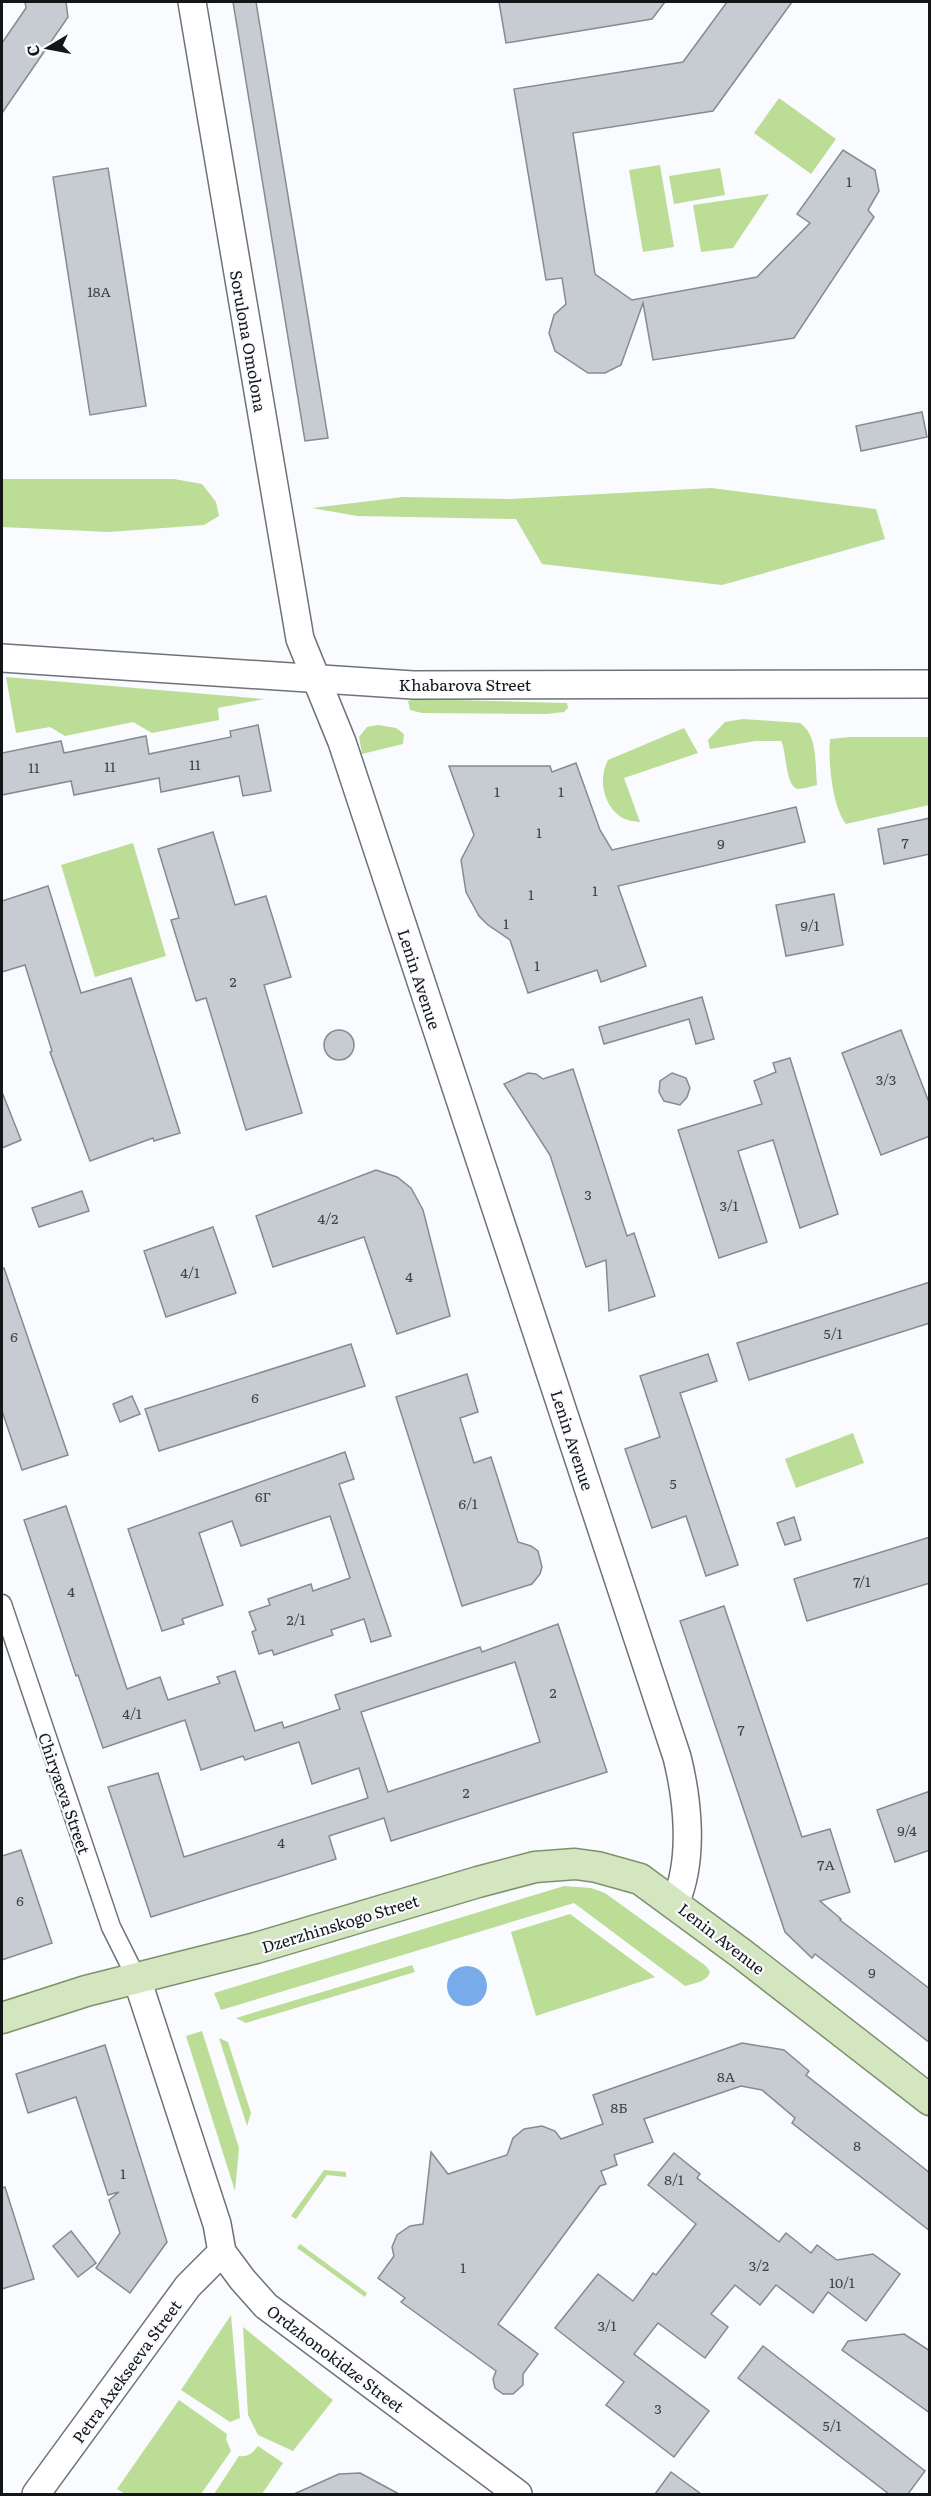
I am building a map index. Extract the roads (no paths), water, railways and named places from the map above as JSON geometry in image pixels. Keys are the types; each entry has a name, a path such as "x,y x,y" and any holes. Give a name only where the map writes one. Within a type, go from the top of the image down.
{"main road":[{"name":"Sorulona Omolona","path":"192,2 300,639 316,679"},
{"name":"Khabarova Street","path":"2,658 413,685 930,684"},
{"name":"Lenin Avenue","path":"316,679 342,742 677,1757 684,1802 686,1841 680,1892 675,1903 930,2100"},
{"name":"Dzerzhinskogo Street","path":"2,2018 86,1991 255,1948 535,1867 575,1864 619,1872 640,1879 675,1903"},
{"name":"Ordzhonokidze Street","path":"137,1979 213,2214 222,2252 266,2306 518,2494"},
{"name":"Petra Axekseeva Street","path":"36,2494 188,2286 222,2252"}],"street":[{"name":"Chiryaeva Street","path":"2,1604 111,1927 137,1979"}],"water":[{"path":"467,1966 475,1967 481,1972 486,1978 486,1994 481,2000 475,2005 467,2006 459,2005 453,2000 448,1994 447,1986 448,1978 453,1972 459,1967"}]}
